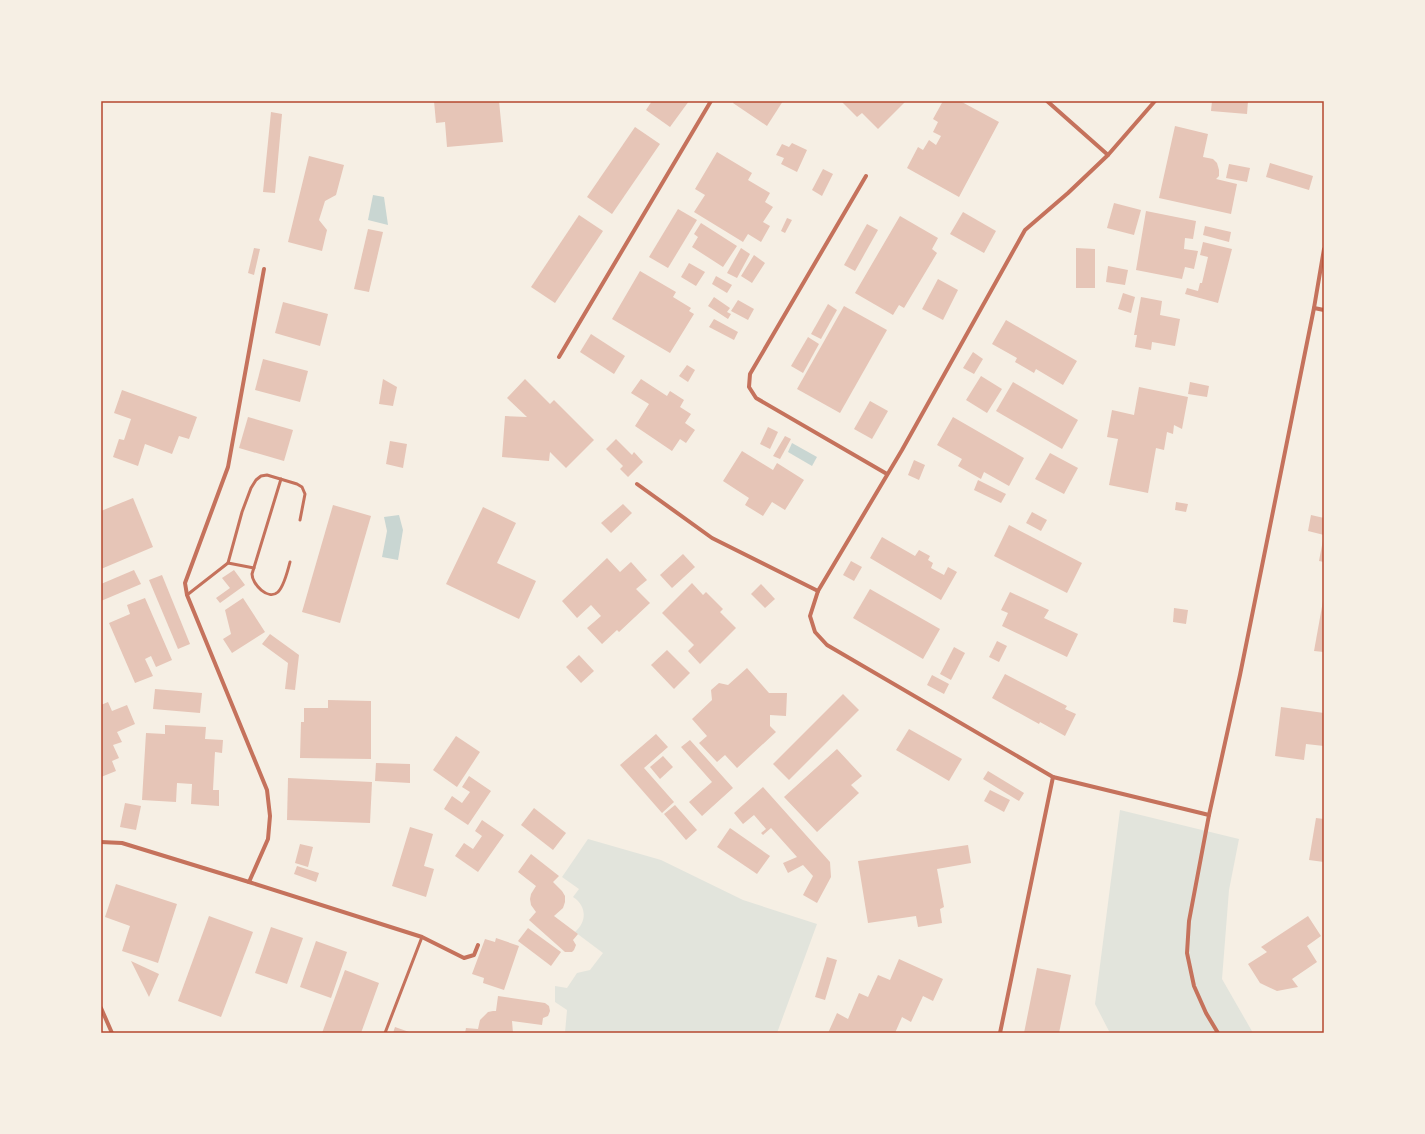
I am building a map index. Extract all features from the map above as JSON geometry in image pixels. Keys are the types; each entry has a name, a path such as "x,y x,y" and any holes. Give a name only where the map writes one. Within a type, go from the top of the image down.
{"street":[{"path":"559,357 711,101"},
{"path":"1047,101 1108,155"},
{"path":"1155,101 1108,155 1068,193 1025,230 887,474 818,591 810,616 815,632 827,645 1053,777 1209,815"},
{"path":"866,176 750,374 749,388 756,398 887,474"},
{"path":"1218,1033 1206,1013 1194,986 1187,953 1189,921 1209,815 1240,675 1314,308 1324,249"},
{"path":"249,882 268,839 270,816 267,790 187,595 185,583 228,467 264,269"},
{"path":"1314,308 1324,310"},
{"path":"637,484 712,538 818,591"},
{"path":"1000,1033 1053,777"},
{"path":"101,842 122,843 422,937 464,958 474,955 478,945"},
{"path":"101,1008 112,1033"}],"lane":[{"path":"187,595 228,563 242,512 251,488 256,480 261,476 267,475 297,484 302,487 305,494 300,520"},
{"path":"281,479 252,579 256,585 267,594 278,592 290,562"},
{"path":"228,563 254,568"},
{"path":"385,1033 422,937"}],"shaded area":[{"path":"373,195 384,197 388,225 368,220"},
{"path":"792,443 817,457 812,466 788,452"},
{"path":"399,515 403,530 398,560 382,557 387,531 384,517"},
{"path":"1120,810 1239,839 1229,890 1222,979 1253,1033 1110,1033 1095,1004"},
{"path":"588,839 661,860 743,900 817,924 777,1033 565,1033 567,1010 555,1002 555,986 567,988 577,973 590,970 603,953 575,932 582,924 584,914 581,905 573,897 579,889 562,877"}],"building":[{"path":"434,101 499,101 503,142 447,147 445,122 436,123"},
{"path":"652,101 689,101 670,127 646,110"},
{"path":"734,101 783,101 767,126 733,103"},
{"path":"841,101 906,101 878,129 862,113 857,117"},
{"path":"943,101 960,101 999,122 959,197 907,168 918,147 923,150 929,140 936,145 941,136 933,132 938,122 933,119"},
{"path":"1212,101 1248,101 1247,114 1211,111"},
{"path":"271,112 282,114 275,193 263,192"},
{"path":"1175,126 1208,134 1203,157 1213,159 1217,163 1219,176 1216,179 1237,184 1231,214 1159,198"},
{"path":"635,127 660,144 612,214 587,197"},
{"path":"792,143 807,150 797,172 781,164 784,158 776,155 782,144 789,147"},
{"path":"717,152 752,173 748,180 770,193 765,202 773,207 763,222 770,226 761,242 748,234 743,242 694,212 705,195 695,189"},
{"path":"309,156 344,165 336,195 325,201 319,220 327,230 322,251 288,242"},
{"path":"1270,163 1313,176 1309,190 1266,177"},
{"path":"1229,164 1250,168 1247,182 1226,178"},
{"path":"823,169 833,174 822,196 812,190"},
{"path":"1114,203 1141,210 1134,235 1107,228"},
{"path":"678,209 697,220 668,268 649,257"},
{"path":"1146,211 1196,221 1193,239 1185,238 1184,249 1198,251 1194,269 1185,267 1182,279 1136,270"},
{"path":"963,212 996,231 984,253 950,234"},
{"path":"579,215 603,231 555,303 531,287"},
{"path":"900,216 938,238 932,249 937,253 904,308 899,305 893,315 855,293"},
{"path":"787,218 792,220 785,233 781,231"},
{"path":"701,223 737,246 723,267 692,247 698,237 694,234"},
{"path":"867,224 878,230 855,271 844,265"},
{"path":"1205,226 1231,232 1229,242 1203,235"},
{"path":"368,229 383,232 369,292 354,289"},
{"path":"1203,242 1232,249 1218,303 1185,294 1187,288 1198,291 1200,283 1202,283 1208,257 1200,255"},
{"path":"254,248 260,249 254,275 248,273"},
{"path":"741,248 750,254 737,278 727,273"},
{"path":"1076,248 1095,249 1095,288 1076,288"},
{"path":"754,255 765,263 752,283 741,276"},
{"path":"689,263 705,272 696,286 681,277"},
{"path":"1108,266 1128,270 1125,285 1106,282"},
{"path":"640,271 676,292 673,297 691,308 689,311 694,314 670,353 612,319"},
{"path":"716,276 732,285 727,293 712,284"},
{"path":"938,279 958,290 943,320 922,309"},
{"path":"1123,293 1135,297 1131,313 1118,309"},
{"path":"714,297 730,308 727,312 731,314 728,319 708,306"},
{"path":"1141,297 1162,301 1160,315 1180,319 1175,346 1152,342 1151,350 1135,347 1137,335 1134,335"},
{"path":"738,300 754,309 748,320 731,311"},
{"path":"283,302 328,314 320,346 275,333"},
{"path":"828,304 837,310 821,339 811,334"},
{"path":"844,306 887,330 840,413 797,389"},
{"path":"714,319 738,332 734,340 709,327"},
{"path":"1006,320 1077,361 1063,385 1036,369 1034,373 1015,362 1017,358 992,344"},
{"path":"591,334 625,356 614,374 580,352"},
{"path":"808,337 819,344 803,373 791,366"},
{"path":"973,352 983,359 974,374 963,368"},
{"path":"263,359 308,371 300,402 255,390"},
{"path":"687,365 695,370 688,382 679,376"},
{"path":"981,376 1002,389 987,413 966,400"},
{"path":"383,379 397,387 393,406 379,404"},
{"path":"525,379 550,404 554,400 594,440 566,468 550,452 549,461 502,457 505,416 527,417 507,398"},
{"path":"641,379 667,396 670,391 684,400 680,407 691,414 685,423 695,430 686,443 680,439 672,451 635,426 649,404 631,393"},
{"path":"1013,382 1078,420 1062,449 996,411"},
{"path":"1190,382 1209,386 1207,397 1188,394"},
{"path":"1139,387 1188,397 1182,429 1174,425 1173,434 1167,432 1164,450 1156,448 1148,493 1109,485 1118,439 1107,437 1112,410 1134,415"},
{"path":"122,390 197,417 189,439 179,436 172,454 145,444 138,466 113,457 119,439 124,440 131,419 114,413"},
{"path":"870,401 888,411 872,439 854,429"},
{"path":"248,417 293,430 284,461 239,448"},
{"path":"953,417 1024,458 1009,486 984,472 981,479 958,466 962,459 937,445"},
{"path":"768,427 778,432 770,449 760,444"},
{"path":"785,436 791,439 780,459 773,456"},
{"path":"616,439 632,455 634,452 643,462 628,477 620,469 623,466 606,449"},
{"path":"390,441 407,444 403,468 386,464"},
{"path":"742,451 773,470 777,463 804,480 785,510 772,502 763,516 745,505 749,498 723,481"},
{"path":"1050,453 1078,468 1064,494 1035,479"},
{"path":"914,460 925,465 919,480 908,475"},
{"path":"978,480 1006,494 1001,503 974,490"},
{"path":"133,498 153,547 101,569 101,511"},
{"path":"1176,502 1188,504 1186,512 1175,510"},
{"path":"623,504 632,513 611,533 601,523"},
{"path":"333,505 371,516 340,623 302,612"},
{"path":"483,507 516,523 497,563 536,581 519,619 446,584"},
{"path":"1032,512 1047,520 1041,531 1026,523"},
{"path":"1311,515 1324,518 1324,535 1308,531"},
{"path":"1009,525 1082,563 1067,593 994,556"},
{"path":"882,537 915,556 919,550 930,556 928,560 933,563 931,568 944,575 948,567 957,572 941,600 870,558"},
{"path":"1324,540 1324,562 1319,561"},
{"path":"683,554 695,567 672,588 660,575"},
{"path":"607,558 620,572 631,562 647,580 636,589 650,603 619,632 617,630 602,644 587,628 601,616 591,605 577,618 562,601"},
{"path":"851,561 862,567 854,581 843,575"},
{"path":"134,570 141,584 101,601 101,584"},
{"path":"234,570 245,585 220,603 216,598 230,588 222,578"},
{"path":"162,575 190,644 178,649 149,580"},
{"path":"692,583 703,595 706,592 723,609 720,612 736,628 700,664 688,651 694,645 662,613"},
{"path":"761,584 775,599 765,608 751,594"},
{"path":"870,589 940,629 923,659 853,618"},
{"path":"1010,592 1049,610 1044,618 1078,634 1067,657 1002,626 1008,613 1001,610"},
{"path":"145,598 172,660 156,667 151,656 145,659 153,676 135,683 109,623 130,614 127,605"},
{"path":"243,598 265,632 232,653 223,639 231,634 225,610"},
{"path":"1324,601 1324,652 1314,651"},
{"path":"1174,608 1188,610 1186,624 1173,622"},
{"path":"270,634 299,655 295,690 285,689 288,663 262,644"},
{"path":"997,641 1007,646 999,662 989,657"},
{"path":"954,647 965,653 951,680 940,674"},
{"path":"667,650 690,673 674,689 651,665"},
{"path":"579,655 594,671 581,683 566,667"},
{"path":"747,668 769,693 787,693 786,716 770,715 770,726 776,732 737,768 725,755 717,762 699,743 707,736 692,719 712,700 711,690 719,683 728,685"},
{"path":"1005,674 1067,706 1065,709 1076,714 1065,736 1040,722 1039,724 992,698"},
{"path":"932,675 949,684 944,694 927,685"},
{"path":"155,689 202,693 200,713 153,709"},
{"path":"843,694 859,710 789,780 773,764"},
{"path":"328,700 371,701 371,759 300,758 301,722 304,722 304,708 328,708"},
{"path":"108,702 112,711 127,705 135,724 117,732 122,742 113,745 119,758 112,761 116,771 101,777 101,705"},
{"path":"1281,707 1324,713 1324,746 1306,744 1304,760 1275,756"},
{"path":"165,725 206,727 205,739 223,740 222,753 215,752 213,790 219,790 219,806 191,804 192,784 177,783 176,802 142,800 146,733 165,734"},
{"path":"909,729 962,759 949,781 896,750"},
{"path":"656,734 668,747 644,768 674,802 662,813 620,765"},
{"path":"456,736 480,752 457,787 433,770"},
{"path":"690,740 733,788 702,816 689,802 712,782 681,747"},
{"path":"837,749 862,776 851,785 859,793 817,832 784,797"},
{"path":"663,756 673,767 660,779 650,767"},
{"path":"376,763 410,764 410,783 375,781"},
{"path":"988,771 1024,793 1019,801 983,779"},
{"path":"469,776 491,791 468,825 444,809 452,796 462,803 470,792 462,787"},
{"path":"288,778 372,782 370,823 287,820"},
{"path":"763,787 830,862 831,877 817,903 803,895 813,876 803,865 788,873 783,863 797,857 771,828 763,835 761,833 766,829 754,815 743,824 734,813"},
{"path":"990,790 1010,800 1004,812 984,801"},
{"path":"125,803 141,806 136,830 120,827"},
{"path":"675,805 697,830 686,840 664,814"},
{"path":"534,808 566,833 553,850 521,825"},
{"path":"1316,818 1324,819 1324,862 1309,860"},
{"path":"482,820 504,835 478,872 455,856 464,843 473,849 482,836 475,831"},
{"path":"410,827 433,834 424,866 434,869 426,897 392,886"},
{"path":"730,828 770,856 757,874 717,847"},
{"path":"300,844 313,847 308,867 295,863"},
{"path":"968,845 971,863 937,869 944,907 940,909 942,923 918,927 916,916 868,923 858,861"},
{"path":"531,854 559,876 553,882 565,896 565,902 563,908 554,916 578,934 573,940 576,945 572,952 565,952 529,920 536,912 531,905 530,899 536,886 518,872"},
{"path":"297,866 319,873 316,882 294,874"},
{"path":"116,884 177,904 158,963 122,951 130,926 105,917"},
{"path":"209,916 253,932 221,1017 178,1001"},
{"path":"1308,916 1321,936 1307,946 1317,962 1292,979 1298,987 1277,991 1260,983 1248,964 1267,952 1261,947"},
{"path":"271,927 303,938 287,984 255,973"},
{"path":"528,928 561,952 551,966 518,941"},
{"path":"496,938 519,946 504,990 483,983 484,978 472,974 485,939 495,942"},
{"path":"316,941 347,952 331,998 300,987"},
{"path":"827,957 837,960 825,1000 815,997"},
{"path":"899,959 943,979 933,1001 923,996 911,1022 902,1017 895,1033 828,1033 837,1013 848,1019 859,993 868,997 878,975 890,980"},
{"path":"131,961 159,974 149,997"},
{"path":"1037,968 1071,975 1059,1033 1024,1033"},
{"path":"345,970 379,983 361,1033 322,1033"},
{"path":"498,996 545,1003 549,1006 550,1011 548,1016 543,1018 542,1025 512,1021 513,1033 465,1033 466,1028 478,1029 480,1020 488,1012 496,1011"},
{"path":"395,1027 412,1033 393,1033"}]}
